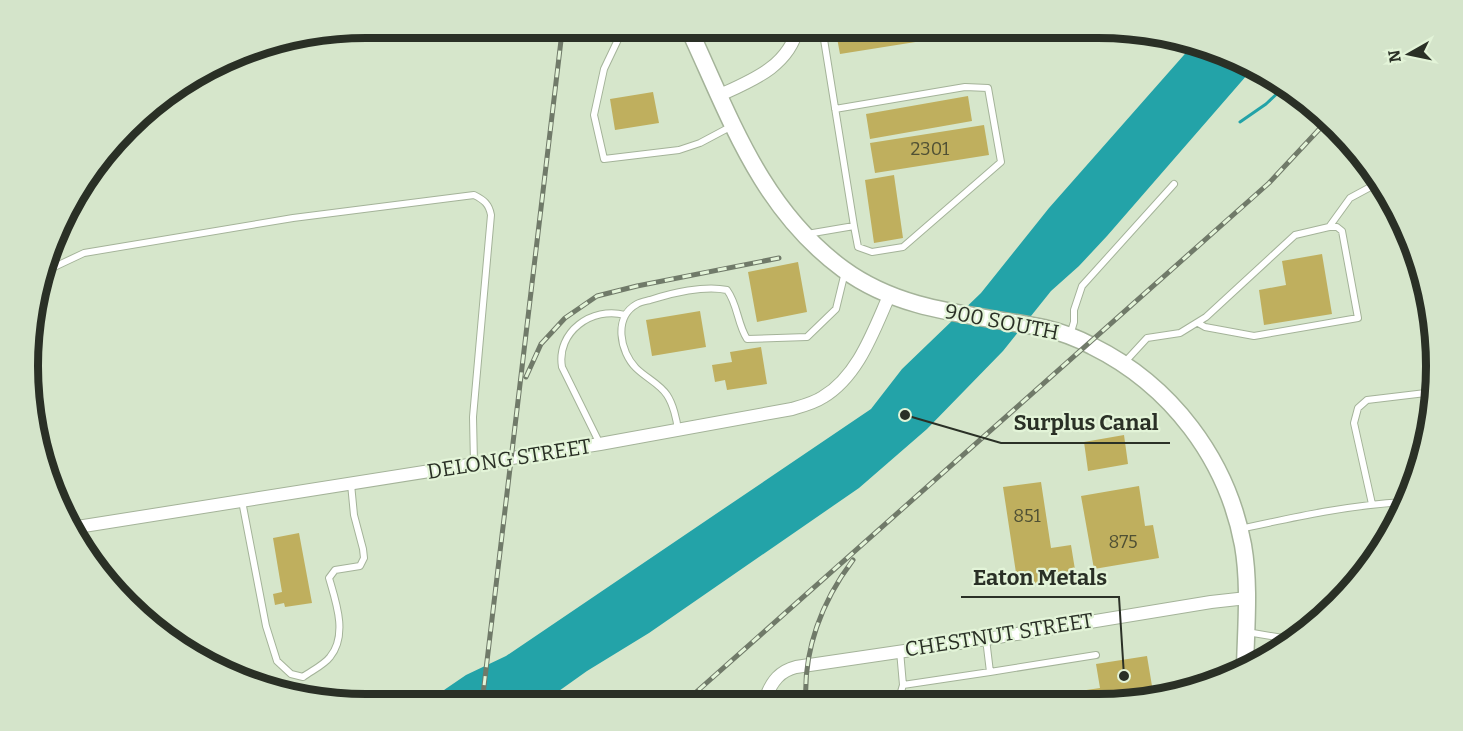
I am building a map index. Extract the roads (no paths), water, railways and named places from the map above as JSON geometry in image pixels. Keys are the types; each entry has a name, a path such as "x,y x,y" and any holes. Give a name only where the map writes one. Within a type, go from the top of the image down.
{"street":[{"name":"900 SOUTH","path":"693,38 767,190 814,246 845,271 889,296 919,306 1046,328 1070,336 1124,364 1154,386 1168,400 1203,444 1224,486 1239,529 1245,563 1247,598 1245,659"},
{"path":"720,95 761,76 777,64 790,49 794,38"},
{"name":"DELONG STREET","path":"79,527 474,465 678,431 792,409 821,399 848,376 862,353 889,296"},
{"name":"CHESTNUT STREET","path":"770,694 775,679 789,669 1247,598"}],"lane":[{"path":"619,38 604,69 594,115 604,159 679,150 700,143 734,125"},
{"path":"824,38 835,109 854,226 858,247 872,252 903,247 1001,162 988,88 965,87 835,109"},
{"path":"1070,336 1074,322 1074,310 1082,286 1174,184"},
{"path":"1329,226 1350,198 1372,187"},
{"path":"53,268 84,253 293,218 474,195 483,199 491,215 473,417 474,465"},
{"path":"804,235 854,226"},
{"path":"1124,364 1147,338 1180,333 1198,323 1295,235 1329,226 1342,231 1358,318 1254,336 1205,327 1198,323"},
{"path":"678,431 668,395 635,367 624,349 621,331 625,315 636,304 661,296 716,288 727,290 733,299 740,328 747,339 807,337 836,309 845,271"},
{"path":"600,444 562,367 560,357 562,345 568,334 582,322 612,311 625,315"},
{"path":"1372,504 1354,423 1358,408 1367,400 1424,393"},
{"path":"242,501 266,626 277,661 291,674 303,677 330,657 337,641 340,622 329,578 335,570 360,566 364,558 354,515 351,484"},
{"path":"1239,529 1299,515 1396,503"},
{"path":"1246,632 1281,637"},
{"path":"986,639 990,672"},
{"path":"900,650 903,686 900,694"},
{"path":"903,686 1096,655"}],"water":[{"path":"1188,51 1223,62 1248,74 1107,236 1051,291 1003,351 927,429 859,488 649,633 555,694 438,694 466,675 506,656 871,409 902,369 981,293 1049,208"}],"waterway":[{"path":"1240,122 1279,92"}],"railway":[{"path":"483,694 561,38"},
{"path":"694,694 1269,183 1322,127"},
{"path":"526,377 541,344 565,318 597,296 779,258"},
{"path":"806,694 811,645 817,627 832,592 853,560"}],"place":[{"name":"Surplus Canal","path":"905,415"},
{"name":"Eaton Metals","path":"1124,676"}]}
